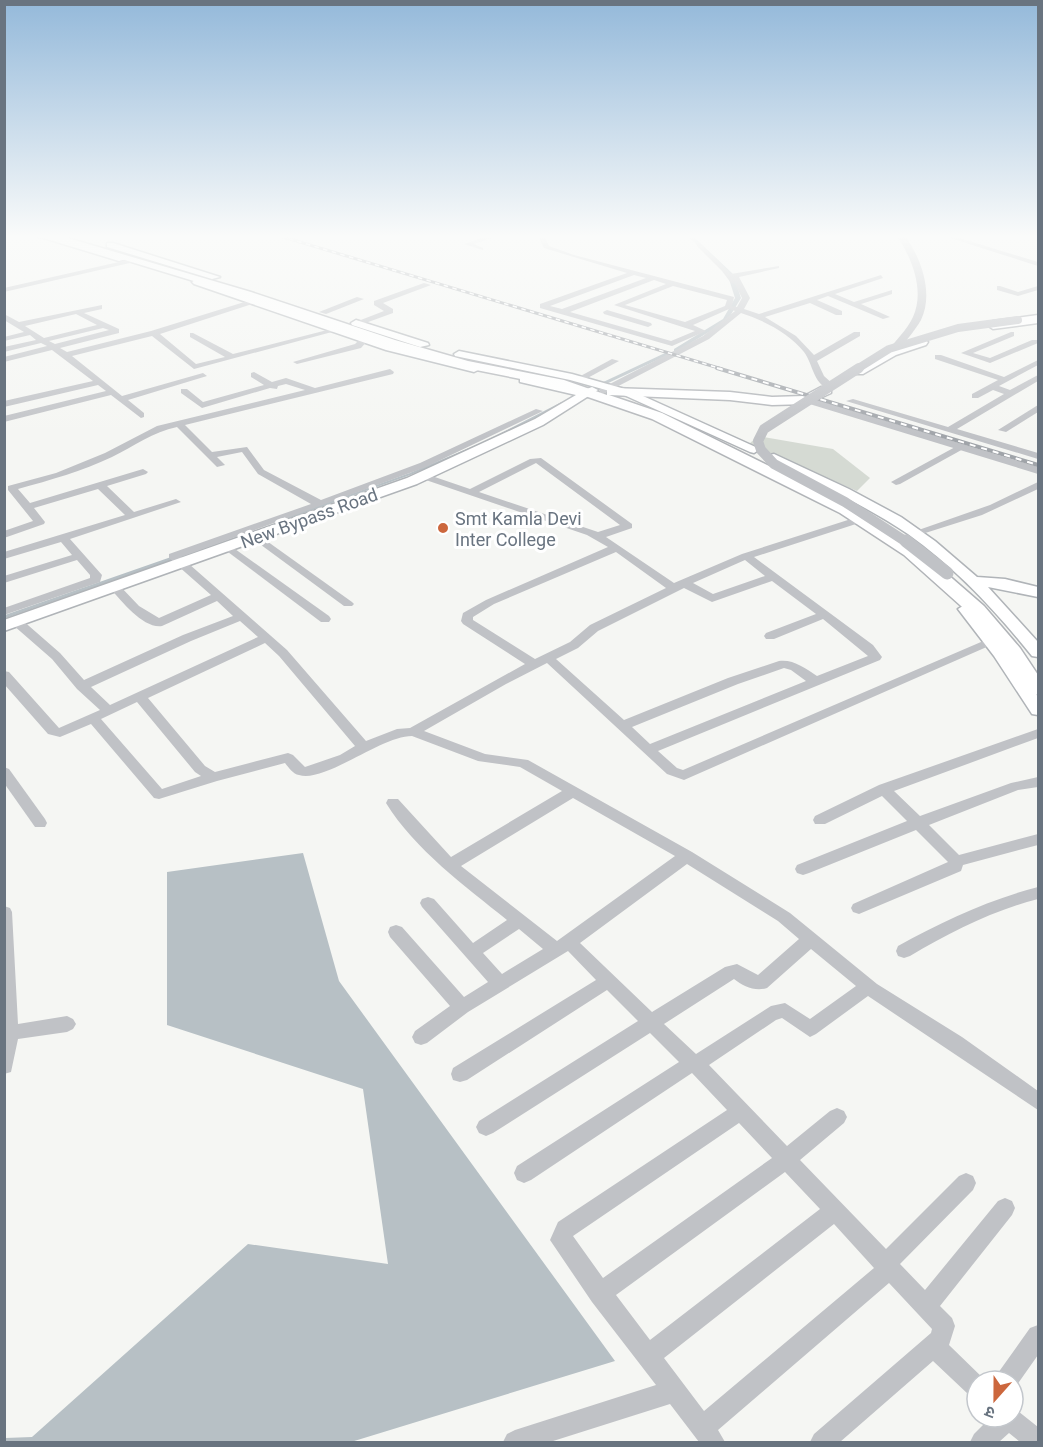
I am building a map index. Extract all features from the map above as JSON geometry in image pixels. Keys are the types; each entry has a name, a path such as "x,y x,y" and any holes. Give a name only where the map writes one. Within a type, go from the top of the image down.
{"main road":[{"path":"264,304 432,360 599,390 772,401 807,400 892,352 946,335 986,326 1036,319"},
{"path":"276,304 430,355 599,390 657,416 846,510 963,584 1038,652"},
{"path":"287,304 428,350 599,390 664,414 756,453"},
{"path":"297,304 461,354 579,379 656,420 803,492 910,551"},
{"name":"New Bypass Road","path":"11,624 115,587 177,560 228,547 423,476 509,430 599,390"},
{"path":"628,393 756,453"},
{"path":"774,458 838,489 915,533 1038,669"},
{"path":"800,474 854,501 911,537 955,572 1038,689"},
{"path":"963,584 1038,594"},
{"path":"963,584 992,642 1038,710"}],"street":[{"path":"66,355 154,333 249,304"},
{"path":"323,312 347,304"},
{"path":"357,323 390,311 377,304"},
{"path":"386,308 398,304"},
{"path":"550,304 543,306 588,320 675,345 702,331 621,307 588,320"},
{"path":"562,312 585,304"},
{"path":"620,304 621,307"},
{"path":"726,304 758,317 803,346 812,360 818,378 831,387"},
{"path":"599,390 719,330 741,309 743,304"},
{"path":"758,317 807,304"},
{"path":"816,304 839,313"},
{"path":"854,304 886,317"},
{"path":"892,352 919,314 920,304"},
{"path":"687,326 730,305"},
{"path":"4,329 99,307"},
{"path":"4,360 116,332 77,312"},
{"path":"607,312 648,325"},
{"path":"6,318 66,355 141,415"},
{"path":"963,584 879,522 774,464 761,450 758,441 771,424 884,352 958,328 1036,319"},
{"path":"4,350 104,325"},
{"path":"986,326 1037,343"},
{"path":"154,333 192,367 339,329"},
{"path":"4,339 30,333"},
{"path":"812,360 856,334"},
{"path":"1011,334 965,353 990,361 1037,343"},
{"path":"193,335 233,358"},
{"path":"297,362 358,346 365,339"},
{"path":"938,357 1005,380"},
{"path":"579,379 615,361"},
{"path":"975,396 1038,362"},
{"path":"8,489 108,456 152,430 390,372"},
{"path":"254,375 288,396"},
{"path":"121,399 203,376"},
{"path":"949,430 1038,378"},
{"path":"184,391 203,405 289,381 314,390"},
{"path":"4,404 100,382"},
{"path":"992,387 1011,393"},
{"path":"4,419 113,392"},
{"path":"807,400 1038,471"},
{"path":"850,401 1038,456"},
{"path":"1004,430 1038,408"},
{"path":"364,747 266,638 177,560 402,474 509,430 539,411"},
{"path":"178,423 220,465"},
{"path":"896,482 960,448"},
{"path":"211,455 244,449 261,472 320,504"},
{"path":"469,493 532,461 541,461 628,526 597,536"},
{"path":"28,507 143,472"},
{"path":"423,476 597,536 680,586 712,598 773,577"},
{"path":"4,479 8,489 39,520 39,524 4,535"},
{"path":"99,484 132,516"},
{"path":"915,533 967,518 1006,502 1038,485"},
{"path":"4,556 176,502"},
{"path":"413,732 533,664 574,645 594,628 621,614 746,556 855,521"},
{"path":"257,537 348,604"},
{"path":"4,612 96,580 96,575 64,538"},
{"path":"228,547 325,619"},
{"path":"533,664 467,621 467,616 490,602 616,548"},
{"path":"4,580 78,556"},
{"path":"650,749 876,657 869,648 746,556"},
{"path":"115,587 135,609 158,623 219,596"},
{"path":"770,636 823,615"},
{"path":"82,686 187,638 243,616"},
{"path":"11,624 56,656 82,686 108,710"},
{"path":"4,675 55,732 62,732 266,638"},
{"path":"547,657 672,771 686,775 992,642"},
{"path":"624,725 783,663 795,667 816,682"},
{"path":"139,696 200,769 213,777"},
{"path":"93,718 159,794 167,794 213,777 288,758 300,771 306,772 345,758 364,747 402,732 413,732 483,758 517,761 687,856 784,917 868,987 956,1043 1038,1101"},
{"path":"820,820 884,789 1038,733"},
{"path":"4,772 40,824"},
{"path":"803,869 1016,786 1038,782"},
{"path":"884,789 956,861"},
{"path":"450,865 573,791"},
{"path":"393,803 429,845 450,865 519,921 563,946 608,981 741,1111 944,1326 944,1332 933,1346 822,1443"},
{"path":"956,861 1038,840"},
{"path":"421,1037 462,1007 563,946 687,856"},
{"path":"859,908 955,867 956,861"},
{"path":"904,951 968,916 998,904 1038,893"},
{"path":"428,903 500,984"},
{"path":"4,912 7,1034 4,1066"},
{"path":"472,952 519,921"},
{"path":"396,932 462,1007"},
{"path":"486,1127 732,972 737,971 748,980 761,983 811,939"},
{"path":"460,1074 608,981"},
{"path":"524,1173 771,1012 785,1010 810,1029 868,987"},
{"path":"7,1034 67,1024"},
{"path":"741,1111 565,1229 562,1234 562,1244 707,1436 887,1267 966,1183"},
{"path":"600,1294 786,1159 837,1117"},
{"path":"926,1306 1005,1208"},
{"path":"648,1356 834,1211"},
{"path":"1015,1369 1038,1336"},
{"path":"933,1346 965,1376"},
{"path":"515,1443 673,1391"},
{"path":"982,1443 997,1429"},
{"path":"1022,1429 1037,1443"}],"shaded area":[{"path":"758,436 833,449 870,478 857,491 749,444"},
{"path":"303,853 339,981 615,1361 351,1442 5,1442 5,1438 32,1437 248,1244 388,1264 363,1089 167,1025 167,872"}],"waterway":[{"path":"676,350 725,320 735,304"},
{"path":"602,384 667,354"},
{"path":"287,518 410,474 486,442 562,403"},
{"path":"4,617 173,558"}],"railway":[{"path":"504,304 722,369"},
{"path":"717,368 1038,465"}],"place":[{"name":"Smt Kamla Devi Inter College","path":"443,528"}]}
